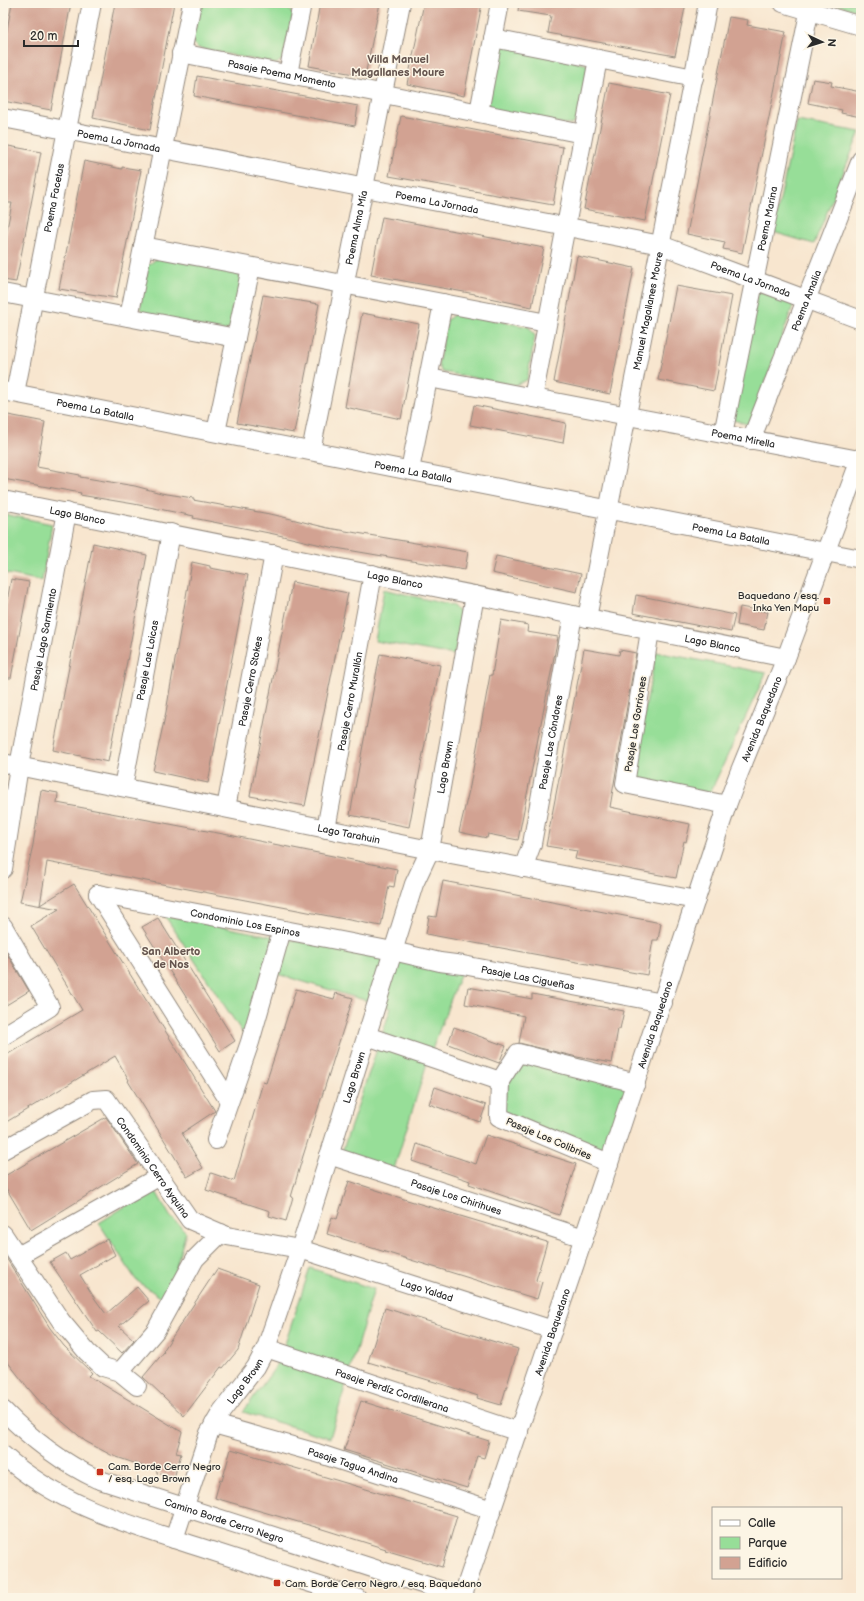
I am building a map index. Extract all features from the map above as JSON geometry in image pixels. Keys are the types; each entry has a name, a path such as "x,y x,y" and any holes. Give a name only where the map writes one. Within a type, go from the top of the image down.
{"street":[{"name":"Poema Facetas","path":"9,392 34,298 92,3"},
{"path":"129,317 192,3"},
{"path":"288,74 302,3"},
{"name":"Poema Alma Mía","path":"311,451 401,3"},
{"path":"479,112 500,3"},
{"name":"Manuel Magallanes Moure","path":"580,616 609,509 708,3"},
{"path":"783,3 810,7 861,26"},
{"name":"Poema Marina","path":"723,434 810,7"},
{"path":"493,38 694,78"},
{"name":"Pasaje Poema Momento","path":"181,53 383,92 583,134"},
{"path":"533,398 598,59"},
{"name":"Poema La Jornada","path":"3,118 661,245 861,320"},
{"name":"Poema Amalia","path":"751,440 861,160"},
{"path":"143,246 547,323"},
{"path":"216,432 251,267"},
{"path":"3,293 236,338"},
{"path":"410,470 443,303"},
{"name":"Poema Mirella","path":"429,378 751,440 860,459"},
{"name":"Poema La Batalla","path":"9,392 861,559"},
{"name":"Avenida Baquedano","path":"462,1598 636,1083 727,805 786,658 824,552 860,459"},
{"name":"Lago Blanco","path":"3,500 786,658"},
{"name":"Pasaje Lago Sarmiento","path":"3,869 11,764 67,512"},
{"name":"Pasaje Las Loicas","path":"123,787 171,533"},
{"name":"Pasaje Cerro Stokes","path":"226,808 274,554"},
{"name":"Pasaje Cerro Murallón","path":"326,829 373,574"},
{"name":"Lago Brown","path":"174,1539 206,1442 214,1424 256,1367 266,1348 330,1155 414,884 430,850 476,595"},
{"name":"Pasaje Los Cóndores","path":"523,868 532,844 580,616"},
{"name":"Pasaje Los Gorriones","path":"650,631 625,784 727,805"},
{"name":"Lago Tarahuin","path":"11,764 430,850 696,900"},
{"name":"Condominio Los Espinos","path":"230,1101 98,894 393,951"},
{"path":"3,926 50,1007 3,1036"},
{"path":"216,1140 250,1042 282,930"},
{"name":"Pasaje Las Cigueñas","path":"393,951 440,962 470,966 662,1003"},
{"path":"367,1036 500,1081 518,1053 636,1083"},
{"name":"Pasaje Los Colibries","path":"500,1081 499,1117 609,1163"},
{"name":"Condominio Cerro Ayquina","path":"3,1150 92,1100 106,1099 190,1220 221,1233 300,1249"},
{"name":"Pasaje Los Chirihues","path":"330,1155 584,1238"},
{"path":"18,1256 160,1176"},
{"path":"120,1372 156,1330 196,1259 221,1233"},
{"path":"3,1234 61,1321 87,1352 103,1366 120,1372 137,1386"},
{"name":"Lago Yaldad","path":"300,1249 553,1330"},
{"name":"Pasaje Perdíz Cordillerana","path":"266,1348 519,1432"},
{"name":"Camino Borde Cerro Negro","path":"3,1410 42,1446 75,1469 103,1481 462,1598"},
{"name":"Pasaje Tagua Andina","path":"214,1424 317,1453 492,1510"},
{"path":"3,1455 23,1473 39,1484 79,1506 174,1539 357,1598"}],"green space":[{"path":"200,3 287,4 293,15 283,59 276,64 198,48 192,42"},
{"path":"831,3 861,3 861,12"},
{"path":"505,44 588,65 578,120 571,125 493,111 488,104 499,50"},
{"path":"797,121 860,132 814,244 773,232"},
{"path":"158,258 237,272 243,281 234,326 225,331 146,316 140,308 148,265"},
{"path":"758,291 794,303 750,425 730,419"},
{"path":"456,313 529,327 535,336 527,380 515,385 442,372 438,365 447,320"},
{"path":"3,514 52,524 42,581 3,573"},
{"path":"384,589 453,606 462,616 454,655 375,641"},
{"path":"656,652 766,673 710,793 632,779"},
{"path":"165,916 461,972 427,1063 394,1169 341,1155 391,1008 264,970 246,1038"},
{"path":"518,1053 636,1083 609,1163 499,1117"},
{"path":"154,1188 170,1216 186,1232 171,1284 163,1299 136,1280 99,1223"},
{"path":"310,1268 374,1289 330,1438 243,1412 274,1369 283,1350"}],"building":[{"path":"12,3 71,3 51,110 3,101 3,51"},
{"path":"115,3 174,3 150,130 93,118"},
{"path":"320,3 380,3 365,76 309,66"},
{"path":"424,3 482,3 464,96 407,84"},
{"path":"519,3 686,3 675,56 548,33 551,16 518,11"},
{"path":"729,17 748,20 747,25 786,32 742,253 723,249 725,242 687,234"},
{"path":"197,76 358,106 355,126 194,96"},
{"path":"813,79 832,82 831,86 861,92 861,117 841,113 842,110 808,103"},
{"path":"609,83 670,95 645,221 584,209"},
{"path":"401,116 563,147 553,205 389,176"},
{"path":"3,145 41,152 16,282 3,280 3,250 12,203 3,203"},
{"path":"84,161 122,169 122,167 141,170 116,298 59,289"},
{"path":"382,217 544,248 532,307 475,294 371,275"},
{"path":"577,256 634,268 610,394 554,382"},
{"path":"676,286 732,296 714,391 658,380"},
{"path":"263,295 319,304 294,433 237,423"},
{"path":"362,313 419,324 401,419 345,407"},
{"path":"474,405 566,423 563,443 470,425"},
{"path":"3,414 45,422 37,467 80,475 80,477 135,486 161,493 193,498 193,500 275,515 328,528 468,552 465,570 330,547 193,518 194,516 3,479"},
{"path":"93,543 147,555 108,762 53,750"},
{"path":"496,556 581,574 577,592 492,573"},
{"path":"192,562 210,566 210,568 248,575 208,783 153,771 166,712"},
{"path":"11,579 29,582 11,678 3,678 3,625"},
{"path":"292,582 348,593 305,806 250,796"},
{"path":"636,595 735,615 731,632 633,613"},
{"path":"740,607 768,612 764,630 737,625"},
{"path":"501,620 528,625 527,632 558,637 518,840 488,834 487,838 459,832 470,786 490,675 492,675"},
{"path":"584,649 619,655 620,650 636,653 610,807 690,824 686,842 684,841 676,878 575,859 577,851 546,846"},
{"path":"380,654 440,665 409,827 350,815"},
{"path":"41,790 58,793 57,803 234,836 397,869 394,887 389,886 381,926 47,862 40,905 74,884 215,1111 182,1133 203,1168 187,1177 128,1081 129,1080 115,1056 3,1124 3,1057 82,1010 31,926 59,909 20,902 33,845"},
{"path":"443,881 661,923 658,940 653,940 647,975 426,934 429,916 436,917"},
{"path":"158,918 235,1041 220,1051 142,927"},
{"path":"3,947 29,991 3,1007"},
{"path":"468,987 532,999 532,994 624,1011 620,1029 618,1029 612,1063 577,1057 519,1043 524,1016 465,1004"},
{"path":"296,989 334,999 336,993 353,998 303,1156 291,1197 293,1197 286,1221 269,1216 270,1211 206,1190 211,1173 234,1181 263,1082 266,1083"},
{"path":"454,1027 506,1046 499,1063 448,1044"},
{"path":"435,1087 486,1105 480,1122 429,1104"},
{"path":"106,1117 138,1164 31,1230 3,1183 3,1177"},
{"path":"486,1135 576,1164 559,1215 469,1184 470,1181 412,1161 417,1144 476,1164"},
{"path":"349,1181 547,1242 536,1280 542,1282 537,1299 327,1234 332,1217 337,1219"},
{"path":"107,1239 115,1255 80,1275 95,1299 106,1314 137,1287 149,1301 119,1326 134,1340 122,1353 99,1331 97,1332 50,1262 66,1253 70,1260"},
{"path":"3,1253 50,1328 64,1346 92,1373 89,1376 182,1432 176,1453 181,1454 174,1478 111,1455 85,1441 42,1404 3,1356"},
{"path":"217,1269 259,1284 238,1350 223,1368 221,1367 184,1416 143,1377 164,1352 163,1351"},
{"path":"385,1308 518,1349 501,1405 477,1398 478,1396 445,1385 368,1362"},
{"path":"361,1401 489,1441 484,1458 477,1456 467,1488 344,1450"},
{"path":"231,1449 457,1516 442,1567 319,1528 215,1498 220,1480 222,1481"}],"place":[{"name":"Baquedano / esq. Inka Yen Mapu","path":"827,601"},
{"name":"Cam. Borde Cerro Negro / esq. Lago Brown","path":"100,1472"},
{"name":"Cam. Borde Cerro Negro / esq. Baquedano","path":"277,1583"}],"district":[{"name":"Villa Manuel Magallanes Moure","path":"398,65"},
{"name":"San Alberto de Nos","path":"171,957"}]}
